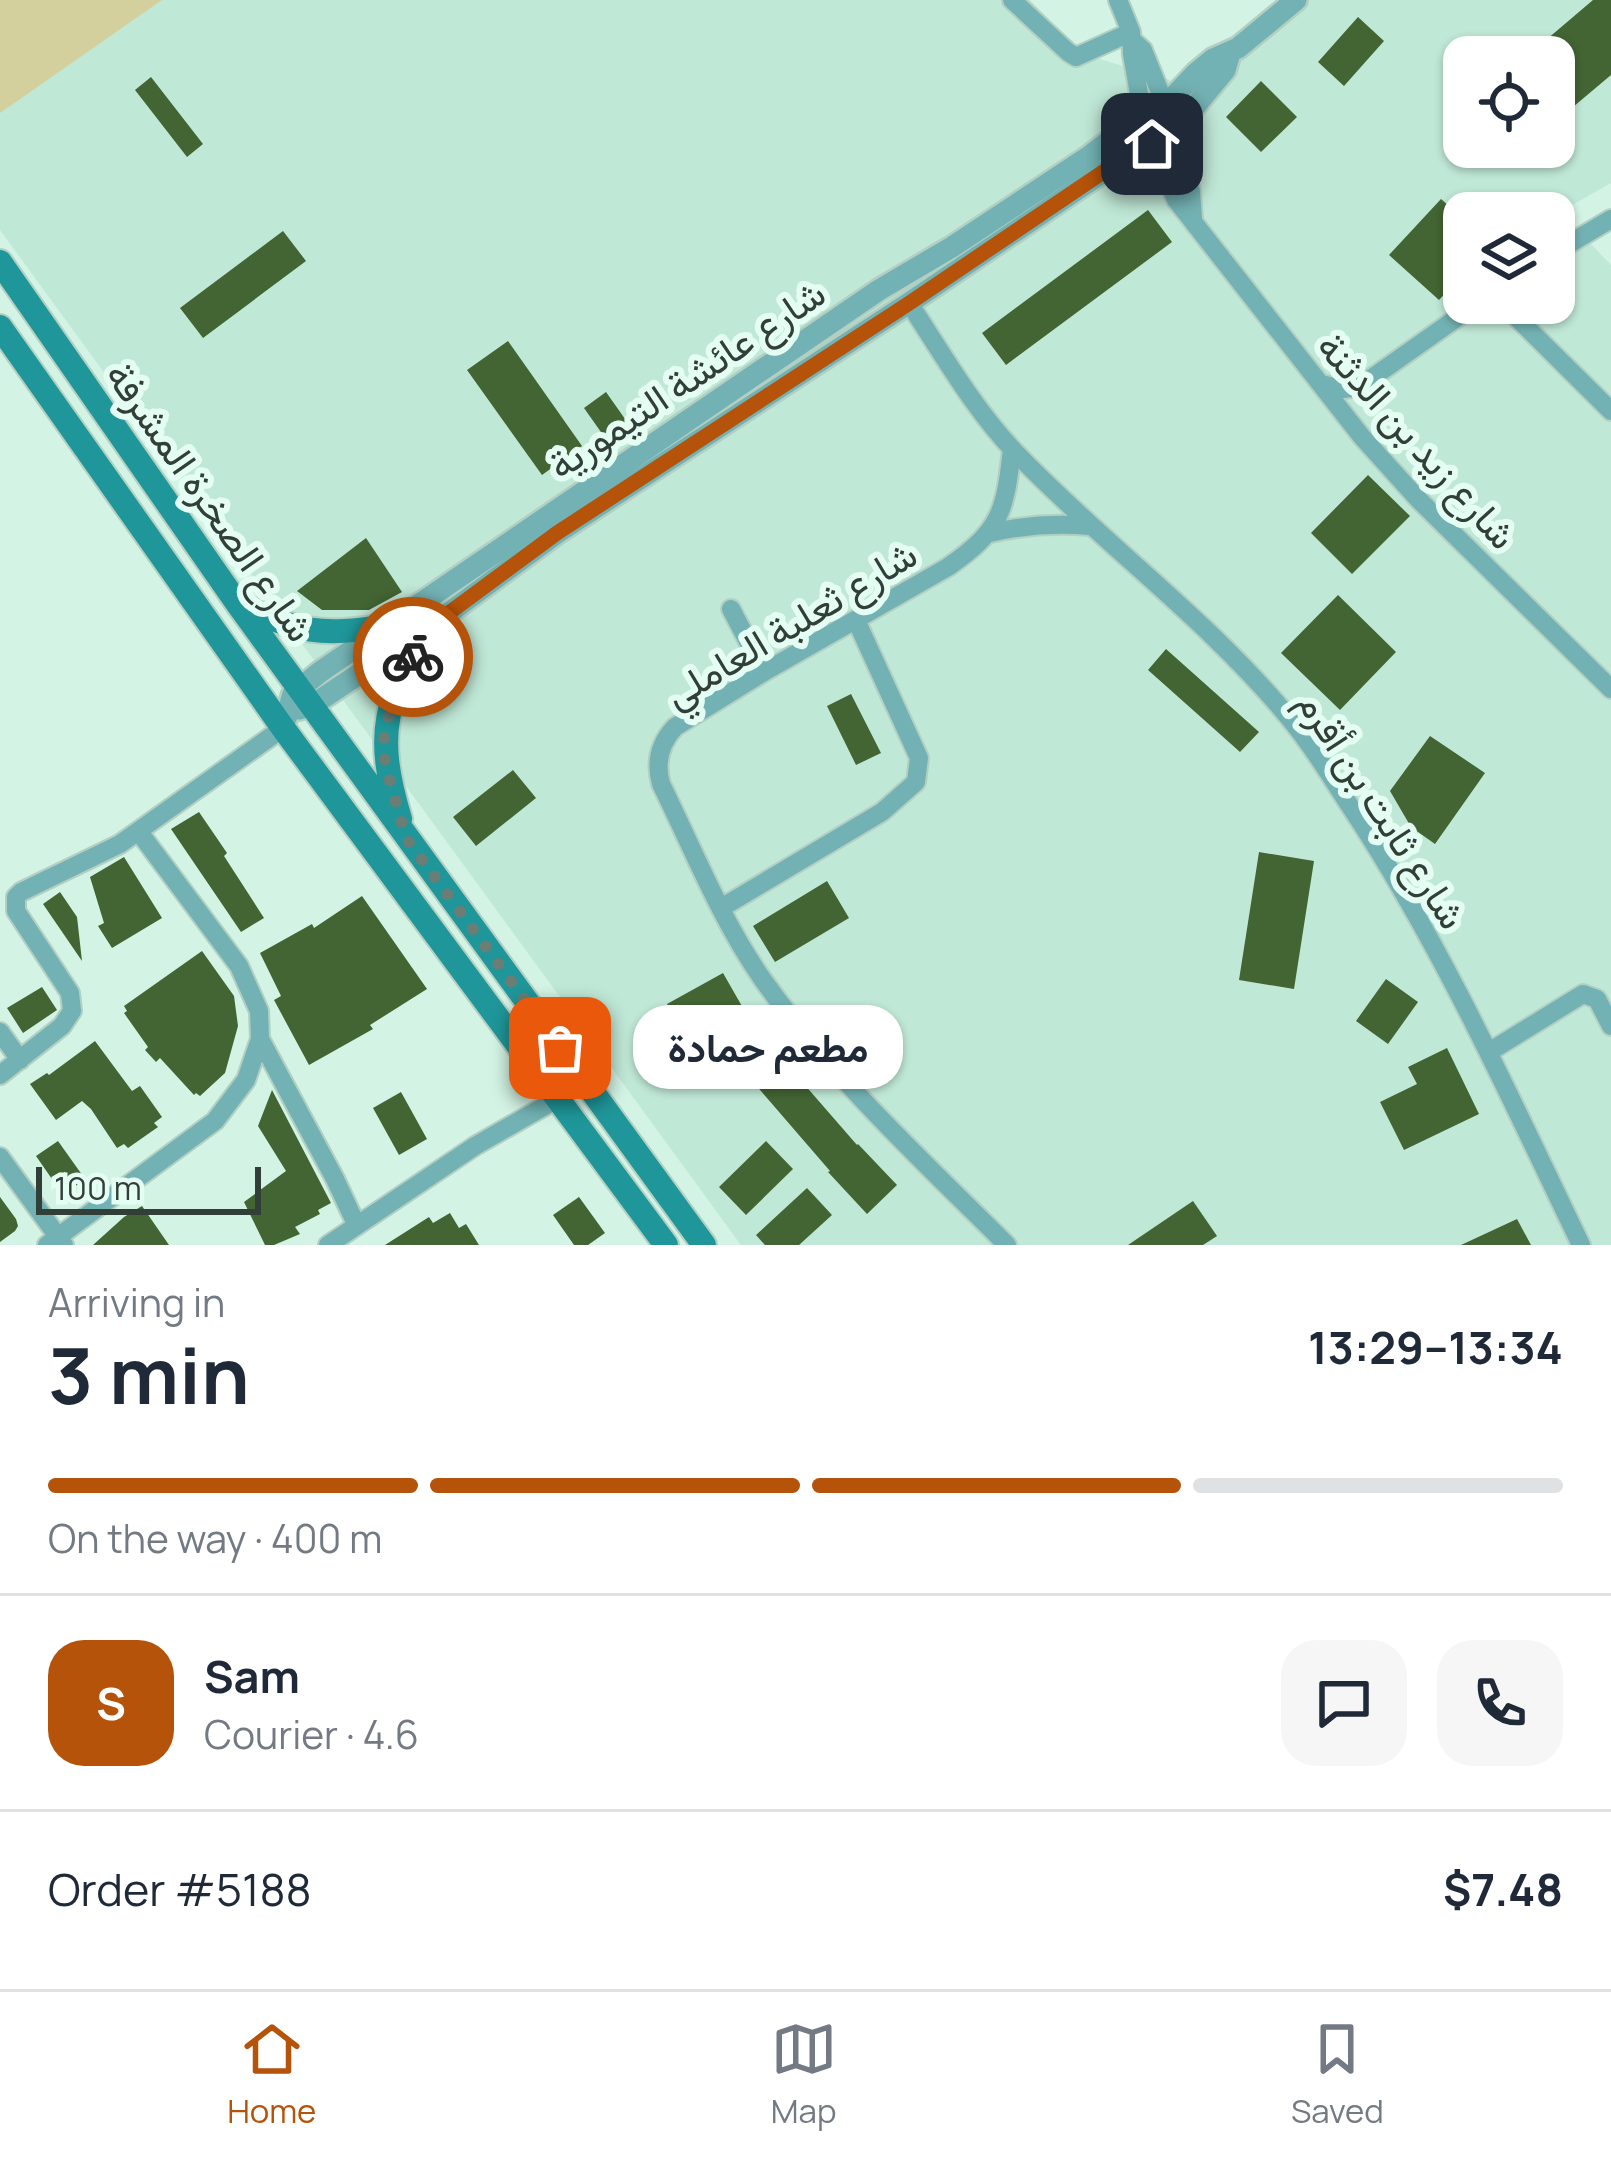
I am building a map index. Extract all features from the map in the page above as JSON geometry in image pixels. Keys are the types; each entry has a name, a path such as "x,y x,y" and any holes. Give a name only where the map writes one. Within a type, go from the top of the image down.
{"main road":[{"name":"شارع الصخرة المشرفة","path":"0,262 237,603 289,708 406,838 704,1245"},
{"name":"شارع الصخرة المشرفة","path":"0,327 289,708 480,991 666,1245"},
{"path":"237,603 304,630 346,632 387,626"},
{"path":"406,838 385,763 384,739 399,686 434,624"}],"street":[{"path":"1012,0 1076,57 1132,36"},
{"name":"شارع زيد بن الدثنة","path":"1118,0 1143,50 1167,126 1162,169 1177,200 1362,437 1418,499 1611,689"},
{"name":"شارع عائشة التيمورية","path":"289,708 434,624 557,533 1109,168 1167,126 1196,73 1296,0"},
{"name":"شارع زيد بن الدثنة","path":"1132,36 1141,115"},
{"name":"شارع عائشة التيمورية","path":"289,708 387,626 860,303 1088,157 1156,102 1167,126"},
{"path":"1141,115 1139,129 1144,138 1167,126"},
{"path":"1575,240 1611,219"},
{"name":"شارع ثابت بن أقرم","path":"908,304 1012,449 1243,664 1293,722 1378,849 1437,953 1581,1245"},
{"path":"1321,384 1359,387 1448,324"},
{"path":"1523,324 1611,411"},
{"path":"990,533 1006,495 1012,449"},
{"name":"شارع ثعلبة العاملي","path":"1007,1245 830,1064 761,977 721,908 661,784 659,754 665,737 676,727 948,567 990,533 1055,523 1090,526"},
{"path":"731,609 764,672"},
{"path":"721,908 882,812 916,782 920,758 856,620"},
{"path":"0,1075 68,1020 72,1002 16,911 16,897 139,832 289,708"},
{"path":"0,1157 56,1242 215,1121 246,1080 260,1039 259,1011 239,966 139,832"},
{"path":"1489,1052 1583,994 1597,999 1611,1026"},
{"path":"0,1032 20,1060"},
{"path":"260,1039 356,1224"},
{"path":"328,1245 475,1146 557,1100"}],"shaded area":[{"path":"0,0 1030,0 1083,54 1173,81 1286,0 1611,0 1611,183 1575,203 1575,192 1443,192 1443,324 1575,324 1575,228 1611,265 1611,1245 741,1245 0,230"},
{"path":"0,0 162,0 0,113"}],"building":[{"path":"1593,0 1611,0 1611,75 1575,105 1575,36 1551,36"},
{"path":"1358,17 1384,41 1344,86 1318,62"},
{"path":"151,77 203,144 187,157 135,90"},
{"path":"1261,81 1297,117 1261,152 1226,117"},
{"path":"1443,201 1443,296 1439,300 1389,255"},
{"path":"1148,210 1172,242 1006,365 982,333"},
{"path":"283,231 306,261 203,338 180,308"},
{"path":"508,341 582,446 542,475 467,370"},
{"path":"606,392 630,426 608,442 584,408"},
{"path":"1368,475 1410,516 1352,574 1311,533"},
{"path":"366,538 402,592 369,610 322,610 297,591"},
{"path":"1338,595 1396,652 1340,710 1281,653"},
{"path":"1166,649 1259,732 1240,752 1148,670"},
{"path":"851,694 881,753 856,765 827,706"},
{"path":"1430,736 1485,773 1435,844 1411,827 1390,791"},
{"path":"513,770 536,798 476,846 453,817"},
{"path":"199,812 264,918 241,932 171,829"},
{"path":"1259,852 1314,861 1294,989 1239,980"},
{"path":"124,857 162,918 112,948 98,926 104,923 90,877"},
{"path":"827,881 849,918 775,962 753,926"},
{"path":"60,892 77,917 82,961 43,904"},
{"path":"362,896 427,989 370,1025 373,1029 309,1065 274,1000 281,996 260,953 312,924 314,928"},
{"path":"202,951 234,996 238,1026 225,1073 200,1096 145,1050 148,1047 124,1006"},
{"path":"723,973 747,1015 691,1046 667,1004"},
{"path":"1386,979 1418,1002 1388,1044 1356,1021"},
{"path":"42,987 57,1010 23,1033 7,1008"},
{"path":"757,1030 897,1185 867,1214 729,1054"},
{"path":"95,1041 132,1091 140,1086 162,1117 154,1123 158,1127 128,1148 124,1144 117,1148 82,1101 56,1120 30,1084"},
{"path":"1447,1048 1479,1114 1404,1150 1380,1102 1417,1084 1408,1067"},
{"path":"272,1090 331,1203 295,1227 300,1234 265,1245 244,1202 286,1171 258,1126"},
{"path":"401,1092 427,1139 399,1155 373,1108"},
{"path":"58,1141 85,1179 63,1195 36,1156"},
{"path":"766,1141 793,1169 746,1215 719,1187"},
{"path":"807,1188 832,1215 799,1245 765,1245 756,1235"},
{"path":"0,1197 18,1226 0,1242"},
{"path":"579,1197 605,1233 588,1245 574,1245 553,1215"},
{"path":"1193,1201 1217,1236 1203,1245 1128,1245"},
{"path":"142,1206 169,1245 93,1245 124,1217"},
{"path":"450,1213 459,1228 466,1224 479,1245 385,1245 429,1217 433,1223"},
{"path":"1517,1219 1531,1245 1461,1245"}],"way so far":[{"path":"413,657 391,705 384,739 385,763 406,838 560,1048"}],"place":[{"name":"مطعم حمادة","path":"560,1048"}],"route":[{"path":"413,657 434,624 557,533 1152,144"}]}
